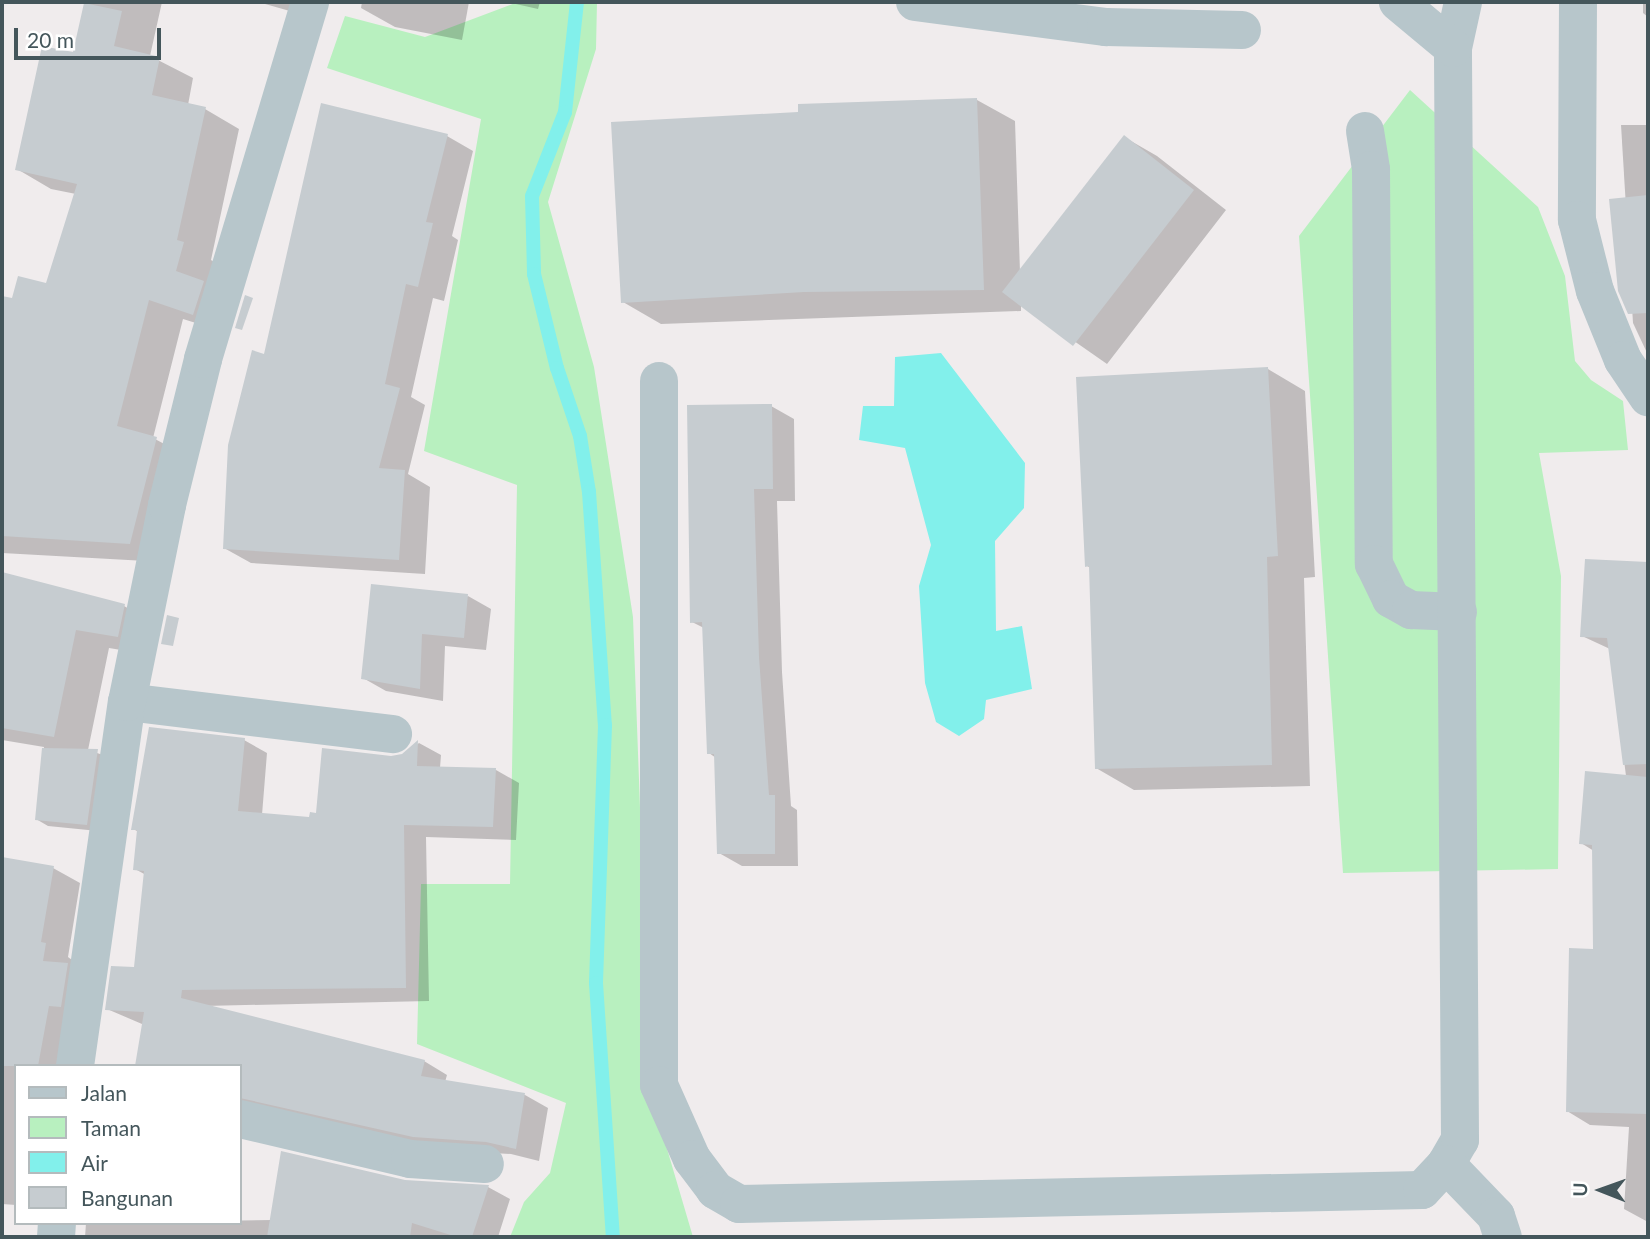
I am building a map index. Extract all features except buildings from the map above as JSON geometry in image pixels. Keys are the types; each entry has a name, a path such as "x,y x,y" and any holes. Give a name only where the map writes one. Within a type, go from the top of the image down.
{"street":[{"path":"75,1064 127,702 203,359 310,2"},
{"path":"915,2 1106,27 1242,30"},
{"path":"1398,2 1453,48"},
{"path":"659,381 659,1085 692,1159 715,1191 739,1204 1422,1190 1446,1164 1460,1140 1453,48 1463,2"},
{"path":"1578,2 1577,220 1594,291 1622,360 1648,397"},
{"path":"1364,131 1371,170 1374,564 1391,599 1411,610 1458,612"},
{"path":"127,702 393,734"},
{"path":"242,1119 410,1159 485,1164"},
{"path":"1446,1164 1496,1216 1503,1237"}],"green space":[{"path":"518,2 597,2 596,49 548,202 594,367 633,617 644,916 665,1142 693,1237 510,1237 524,1202 550,1173 566,1103 417,1044 421,884 510,884 517,485 424,451 481,119 327,68 345,16 425,37"},
{"path":"1410,90 1538,207 1565,276 1575,361 1591,380 1623,401 1628,450 1539,453 1561,576 1558,869 1343,873 1299,236"}],"water":[{"path":"941,353 1025,463 1024,508 995,541 996,631 1022,626 1032,689 986,700 984,719 959,736 936,722 925,683 919,586 931,545 905,448 859,440 863,406 894,406 895,357"}],"waterway":[{"path":"577,2 565,112 532,196 534,274 557,368 580,436 589,492 605,725 596,983 613,1237"}]}
